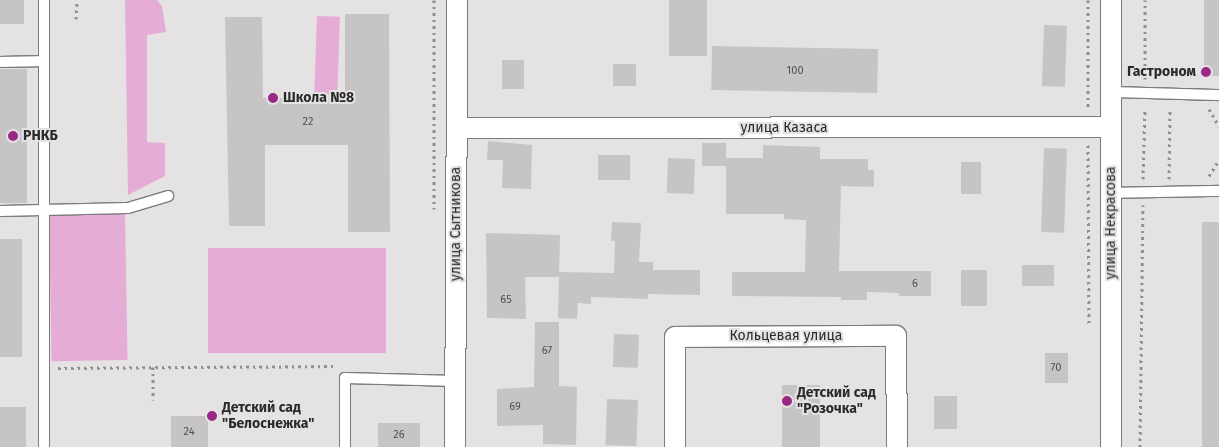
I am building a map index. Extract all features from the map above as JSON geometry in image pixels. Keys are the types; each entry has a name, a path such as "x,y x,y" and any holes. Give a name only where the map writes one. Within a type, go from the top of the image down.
{"street":[{"name":"улица Сытникова","path":"455,447 457,0"},
{"name":"улица Некрасова","path":"1111,0 1111,447"},
{"name":"улица Казаса","path":"457,128 1111,127"},
{"name":"Кольцевая улица","path":"675,447 675,337 896,336 897,447"}],"lane":[{"path":"44,0 44,447"},
{"path":"0,62 44,61"},
{"path":"1110,92 1219,95"},
{"path":"1110,192 1219,192"},
{"path":"0,211 128,208 168,196"},
{"path":"345,447 345,378 456,381"}],"path":[{"path":"76,19 77,0"},
{"path":"434,0 434,218"},
{"path":"1088,0 1089,327"},
{"path":"1140,447 1145,0"},
{"path":"1169,192 1170,93"},
{"path":"44,368 338,366"},
{"path":"153,367 154,400"}],"shaded area":[{"path":"125,0 157,0 162,6 166,32 147,35 147,142 165,143 165,176 128,195"},
{"path":"317,16 340,17 337,95 314,94"},
{"path":"125,214 128,360 52,361 49,215"},
{"path":"208,248 386,248 386,353 208,353"}],"building":[{"path":"0,0 24,0 24,24 0,24"},
{"path":"669,0 707,0 707,56 669,56"},
{"path":"1204,0 1219,0 1219,76 1204,76"},
{"path":"345,14 389,14 390,232 348,232 348,145 265,145 265,226 229,226 225,17 262,17 263,98 345,98"},
{"path":"1044,25 1067,26 1065,87 1042,86"},
{"path":"712,46 878,49 877,93 711,90"},
{"path":"502,60 524,60 524,89 502,89"},
{"path":"613,64 636,64 636,86 613,86"},
{"name":"РНКБ","path":"0,69 27,69 27,203 0,203"},
{"path":"488,141 532,145 531,189 502,188 503,160 487,160"},
{"path":"702,143 726,143 726,166 702,166"},
{"path":"763,145 820,147 820,159 868,159 868,170 874,170 874,187 841,186 839,271 931,271 931,296 899,296 899,293 867,292 867,300 841,300 841,297 732,296 732,272 805,272 806,220 784,219 784,214 726,214 726,158 763,158"},
{"path":"1044,148 1067,149 1064,233 1041,232"},
{"path":"598,155 630,155 630,180 598,180"},
{"path":"668,158 695,159 694,194 667,193"},
{"path":"961,162 981,162 981,194 961,194"},
{"path":"612,222 641,223 639,262 653,262 653,270 700,270 700,295 648,294 648,299 591,297 591,304 578,303 577,319 558,318 559,272 614,273 615,241 611,241"},
{"path":"1202,222 1219,222 1219,447 1202,447"},
{"path":"486,233 560,235 559,277 525,277 526,319 487,318"},
{"path":"0,239 22,239 22,357 0,357"},
{"path":"1022,265 1054,265 1054,286 1022,286"},
{"path":"961,270 987,270 987,306 961,306"},
{"path":"535,322 559,322 559,386 577,387 576,445 543,444 543,425 497,426 497,389 534,387"},
{"path":"614,334 639,335 638,368 613,367"},
{"path":"1045,353 1068,353 1068,383 1045,383"},
{"path":"782,385 820,385 820,447 782,447"},
{"path":"934,396 957,396 957,429 934,429"},
{"path":"607,399 638,400 636,446 605,445"},
{"path":"0,407 26,407 26,447 0,447"},
{"path":"171,416 208,416 208,447 171,447"},
{"path":"378,423 420,423 420,447 378,447"}],"place":[{"name":"Гастроном","path":"1206,72"},
{"name":"Школа №8","path":"273,98"},
{"name":"РНКБ","path":"13,136"},
{"name":"Детский сад \"Розочка\"","path":"787,401"},
{"name":"Детский сад \"Белоснежка\"","path":"212,416"}]}
